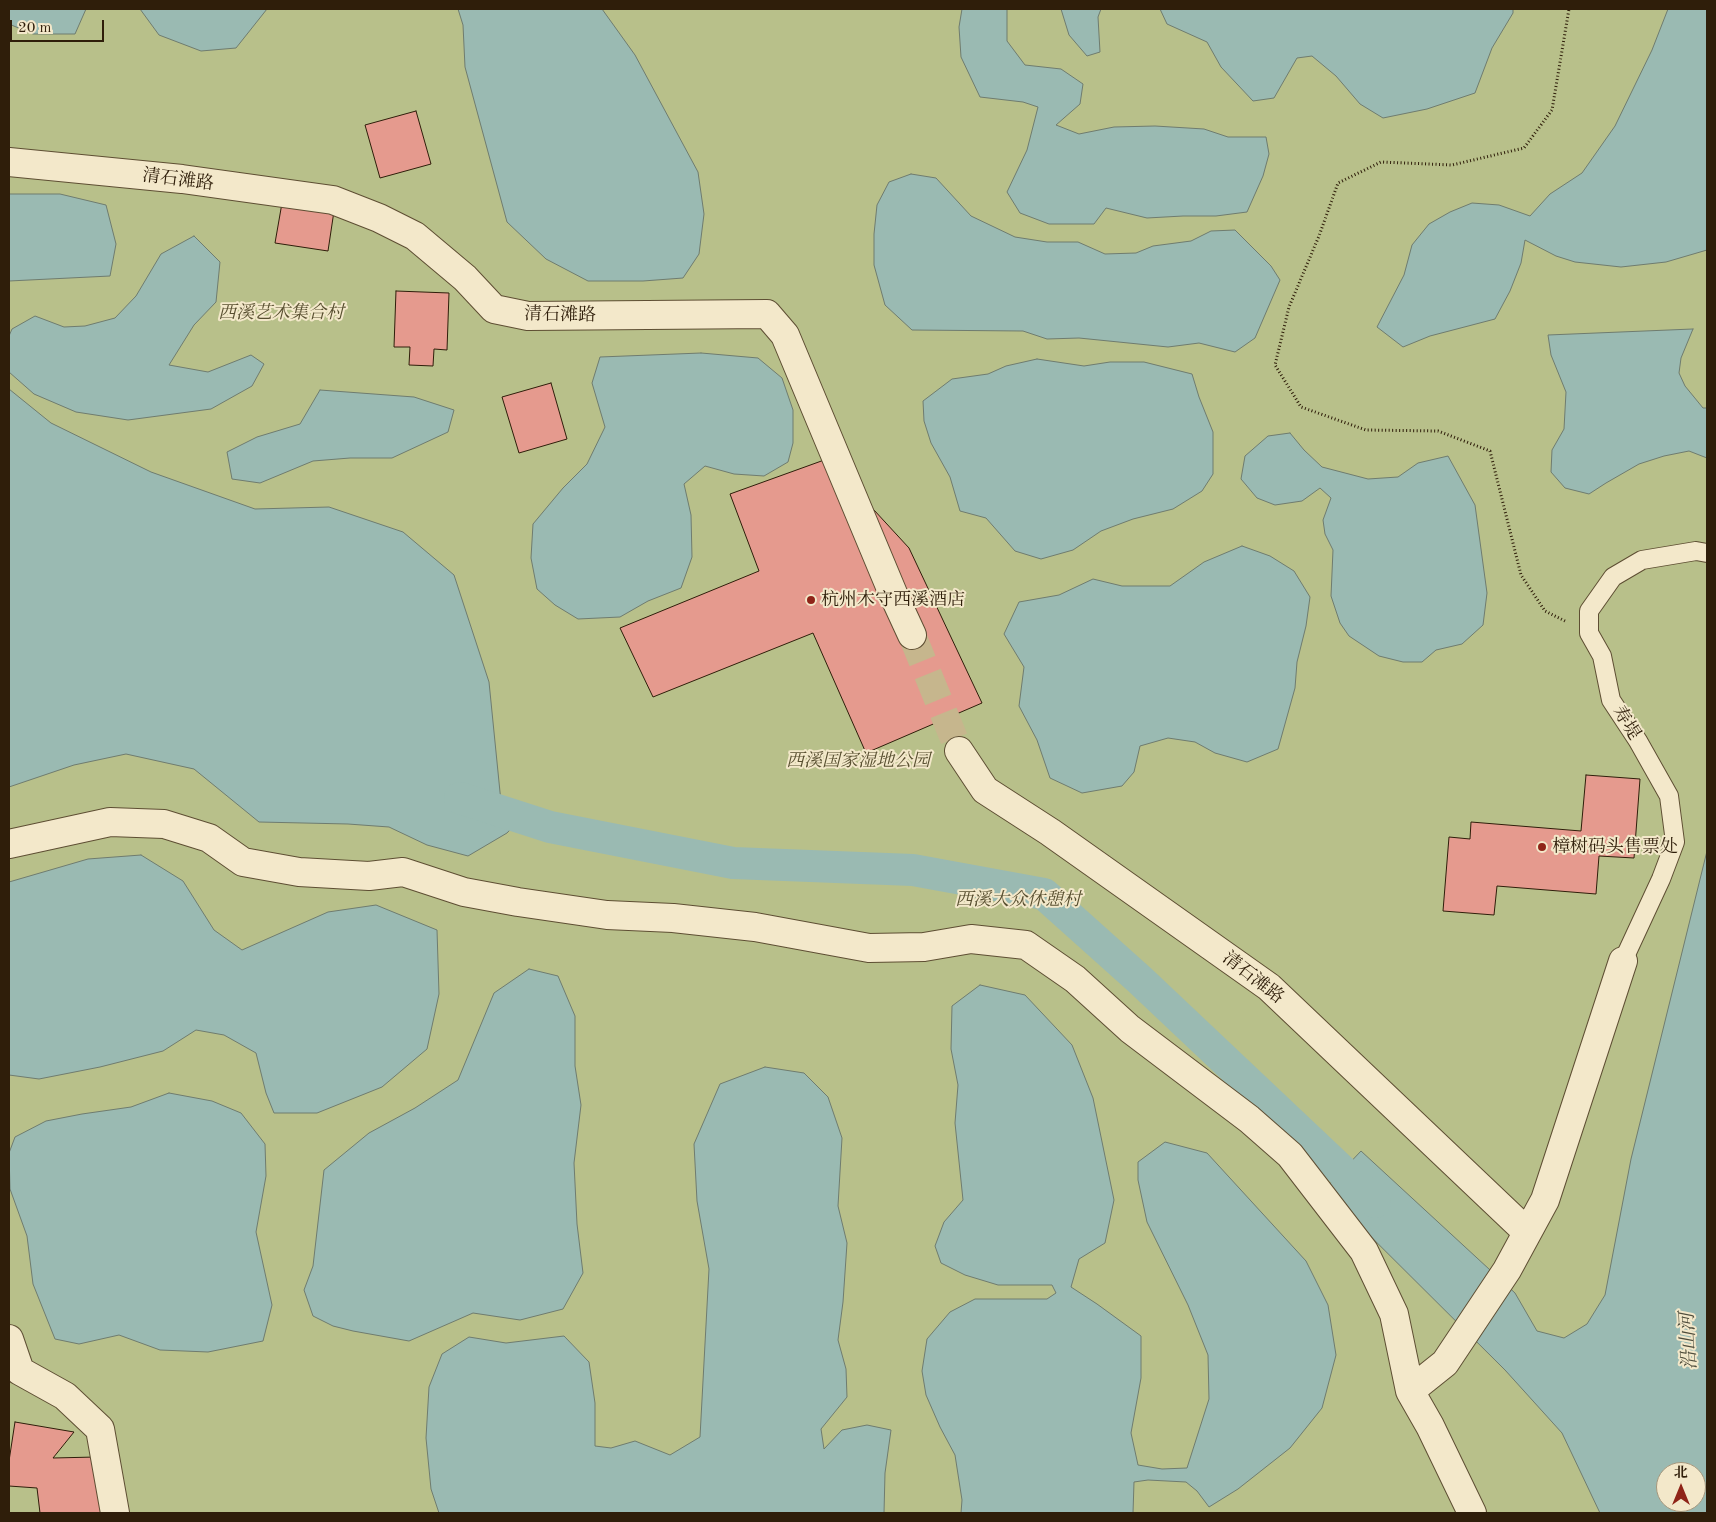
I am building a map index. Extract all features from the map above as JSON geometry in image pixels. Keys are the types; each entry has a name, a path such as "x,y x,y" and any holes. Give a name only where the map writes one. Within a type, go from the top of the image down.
{"street":[{"name":"清石滩路","path":"9,162 182,179 332,200 379,218 416,236 465,278 494,309 528,316 767,314 785,334 890,587 912,635"},
{"name":"清石滩路","path":"959,751 985,790 1050,832 1269,987 1527,1232"},
{"path":"9,844 110,822 164,824 209,838 243,862 309,872 369,876 403,872 464,892 527,904 607,915 673,918 755,927 869,948 924,947 971,939 1026,945 1074,979 1130,1029 1249,1119 1290,1156 1364,1252 1394,1314 1410,1390 1430,1426 1472,1513"},
{"path":"1410,1390 1445,1362 1507,1270 1545,1200 1623,961"},
{"path":"9,1339 20,1371 65,1396 100,1429 114,1513"}],"lane":[{"path":"1589,633 1588,611 1613,577 1642,560 1696,551 1707,553"},
{"name":"寿堤","path":"1589,633 1602,656 1612,700 1669,796 1676,842 1662,879 1623,961"}],"path":[{"path":"1569,9 1552,110 1524,148 1452,165 1381,162 1338,183 1319,236 1289,307 1275,365 1301,407 1366,430 1438,431 1490,451 1521,575 1545,611 1589,633"}],"green space":[{"name":"西溪国家湿地公园","path":"9,9 1707,9 1707,1513 9,1513"}],"water":[{"path":"9,9 86,9 75,34 33,34 9,24"},
{"path":"140,9 267,9 236,48 201,51 159,35"},
{"path":"458,9 602,9 635,55 698,172 704,214 699,254 683,278 643,281 588,281 546,259 507,222 465,67 463,25"},
{"path":"962,9 1007,9 1007,41 1025,65 1061,69 1083,84 1080,104 1056,125 1079,134 1114,127 1155,126 1204,129 1228,137 1266,137 1269,154 1263,176 1247,212 1216,216 1147,218 1106,208 1094,224 1049,224 1020,213 1007,192 1027,150 1038,107 1023,102 980,97 961,57 959,27"},
{"path":"1061,9 1101,9 1098,17 1100,52 1087,56 1069,35"},
{"path":"1160,9 1513,9 1513,13 1492,48 1475,93 1427,109 1383,118 1360,104 1336,76 1312,56 1297,58 1274,98 1253,101 1221,67 1207,42 1167,24"},
{"path":"1668,9 1707,9 1707,250 1666,262 1621,267 1575,262 1556,256 1525,240 1521,263 1510,291 1495,319 1430,336 1403,347 1377,327 1404,275 1412,245 1429,224 1450,212 1472,203 1499,205 1530,216 1550,194 1582,173 1615,126 1652,50"},
{"path":"911,174 936,178 971,216 1015,237 1047,242 1078,242 1105,254 1136,253 1153,246 1191,241 1211,231 1235,230 1271,266 1280,280 1255,338 1235,352 1199,343 1168,347 1079,338 1047,339 1023,331 912,330 885,305 874,265 874,234 877,205 889,182"},
{"path":"9,194 60,194 106,205 116,244 110,276 9,281"},
{"path":"194,236 220,262 216,302 194,325 169,365 208,372 251,355 264,364 252,386 211,409 128,420 76,412 34,394 9,372 9,336 12,329 35,316 64,327 85,326 115,318 136,296 161,254"},
{"path":"1693,329 1681,358 1679,373 1685,386 1703,408 1707,408 1707,458 1689,451 1664,456 1639,464 1589,494 1565,488 1551,472 1552,450 1564,429 1566,392 1551,355 1548,335"},
{"path":"701,353 758,358 782,378 793,410 793,443 788,462 764,476 734,474 705,466 684,484 691,515 692,557 681,588 648,601 620,617 578,619 555,605 537,589 531,558 533,524 563,488 587,464 605,427 592,383 600,357"},
{"path":"1037,359 1084,366 1110,362 1144,362 1192,374 1213,432 1213,474 1202,491 1173,509 1133,519 1101,531 1073,550 1041,559 1015,551 986,518 960,511 950,477 931,443 924,421 923,401 952,379 988,374 1006,366"},
{"path":"9,389 51,423 151,472 255,509 329,507 403,532 454,575 489,682 502,812 521,818 507,833 468,856 427,845 389,827 259,822 194,769 126,754 74,765 9,787"},
{"path":"320,390 414,397 454,410 448,432 392,458 350,458 313,461 260,483 232,479 227,452 257,437 300,424"},
{"path":"1290,433 1322,467 1368,479 1398,477 1418,463 1448,456 1475,505 1487,593 1483,625 1462,644 1436,650 1422,662 1403,662 1379,656 1349,636 1340,623 1331,596 1333,550 1325,534 1323,520 1331,498 1320,488 1302,501 1275,505 1257,498 1241,479 1245,456 1268,436"},
{"path":"1242,546 1270,556 1294,571 1310,597 1306,626 1297,662 1295,688 1278,749 1247,762 1215,753 1195,742 1168,738 1140,746 1134,772 1122,786 1082,793 1050,778 1037,740 1019,706 1024,667 1004,634 1019,602 1059,595 1093,579 1122,586 1170,586 1204,562"},
{"name":"沿山河","path":"1707,851 1707,1513 1600,1513 1562,1433 1505,1370 1324,1190 1361,1151 1515,1293 1537,1331 1564,1338 1587,1324 1605,1295 1631,1159"},
{"path":"141,855 183,881 214,930 242,950 328,912 376,905 437,930 439,994 427,1049 382,1087 317,1113 274,1113 266,1093 256,1053 224,1035 196,1030 163,1051 100,1067 39,1079 9,1075 9,882 88,859"},
{"path":"529,969 558,976 575,1016 575,1066 581,1105 574,1163 577,1224 583,1273 563,1309 520,1320 473,1313 409,1341 333,1326 313,1316 304,1290 313,1266 324,1170 369,1133 415,1108 458,1080 494,993"},
{"path":"980,985 1025,995 1072,1045 1093,1098 1114,1200 1105,1243 1079,1259 1071,1287 1141,1336 1141,1378 1131,1433 1138,1465 1162,1469 1187,1468 1209,1399 1208,1355 1188,1305 1147,1222 1138,1180 1138,1162 1165,1142 1207,1153 1306,1261 1328,1305 1336,1355 1322,1408 1290,1448 1238,1489 1209,1507 1197,1491 1186,1482 1148,1480 1134,1482 1133,1513 961,1513 962,1500 955,1455 926,1395 922,1371 927,1339 950,1312 975,1299 1047,1299 1056,1293 1052,1285 998,1285 965,1275 941,1263 935,1246 944,1222 963,1200 955,1123 958,1085 951,1049 952,1006"},
{"path":"765,1067 804,1073 828,1097 842,1138 838,1206 847,1243 838,1340 846,1369 847,1397 821,1429 824,1449 842,1430 867,1425 891,1430 885,1473 884,1513 439,1513 431,1489 426,1438 429,1387 442,1354 469,1337 506,1343 564,1336 589,1362 595,1403 595,1446 611,1448 635,1441 670,1455 700,1437 709,1269 697,1201 694,1144 720,1084"},
{"path":"169,1093 212,1101 241,1113 265,1144 266,1176 256,1232 272,1305 263,1341 208,1352 160,1350 119,1335 79,1344 55,1339 33,1284 27,1236 10,1189 9,1153 15,1137 46,1121 131,1107"}],"building":[{"path":"416,111 431,164 380,178 365,125"},
{"path":"282,203 334,211 328,251 275,243"},
{"path":"396,291 449,293 447,350 434,349 433,366 409,365 410,347 394,347"},
{"path":"551,383 567,439 519,453 502,397"},
{"name":"杭州木守西溪酒店","path":"827,459 909,548 982,703 866,753 813,633 653,697 620,628 759,571 730,494"},
{"name":"樟树码头售票处","path":"1586,775 1640,779 1634,858 1599,856 1596,894 1497,886 1494,915 1443,911 1449,837 1470,839 1471,822 1581,831"},
{"path":"15,1422 74,1432 53,1458 96,1457 103,1513 40,1513 37,1488 9,1486 9,1461"}],"waterway":[{"path":"460,798 550,827 733,863 913,870 1044,894 1140,980 1375,1202"}],"tunnel":[{"path":"912,635 959,751"}],"place":[{"name":"杭州木守西溪酒店","path":"811,600"},
{"name":"樟树码头售票处","path":"1542,847"}],"park label":[{"name":"西溪艺术集合村","path":"281,313"},
{"name":"西溪大众休憩村","path":"1018,900"}]}
